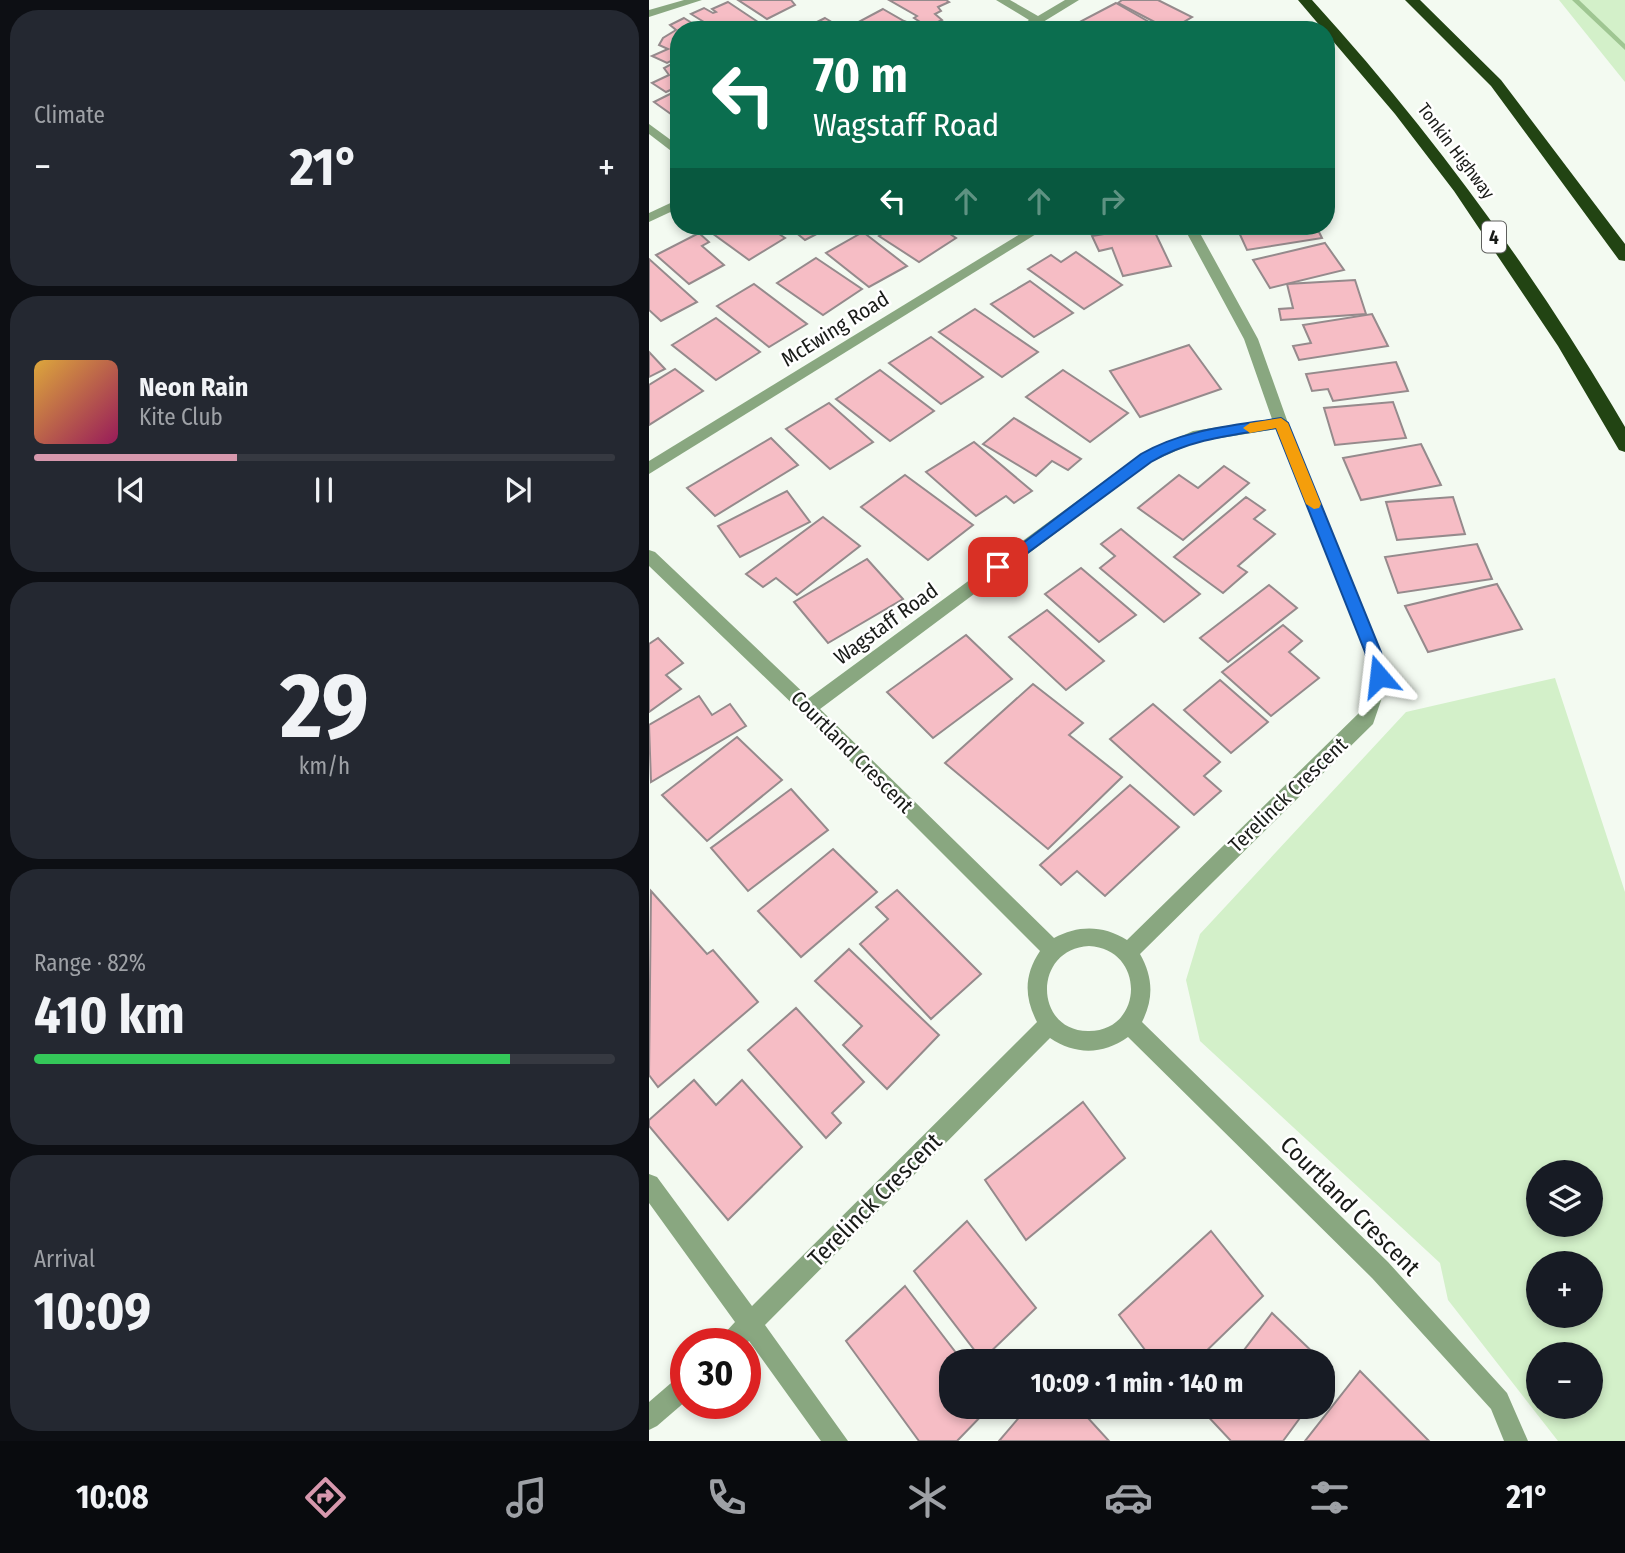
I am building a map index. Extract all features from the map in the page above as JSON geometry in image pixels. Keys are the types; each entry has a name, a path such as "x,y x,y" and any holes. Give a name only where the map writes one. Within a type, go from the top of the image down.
{"highway":[{"name":"Tonkin Highway","path":"1305,0 1324,21"},
{"path":"1412,0 1496,83 1625,256"},
{"name":"Tonkin Highway","path":"1335,34 1373,77 1462,192 1597,393 1625,445"}],"street":[{"path":"649,14 696,0"},
{"path":"1003,0 1037,20 1073,0"},
{"path":"649,128 670,146"},
{"path":"649,218 670,208"},
{"name":"McEwing Road","path":"649,468 1027,235"},
{"name":"Terelinck Crescent","path":"1128,952 1367,719 1378,696 1379,676 1373,652 1281,423 1251,339 1195,235"},
{"name":"Wagstaff Road","path":"808,708 1146,458 1193,437 1281,423"},
{"name":"Courtland Crescent","path":"649,556 808,708 1053,951"},
{"path":"1088,937 1108,940 1128,952 1138,967 1143,985 1140,1005 1128,1023 1112,1035 1094,1041 1075,1039 1049,1024 1040,1012 1035,994 1037,975 1053,951 1069,940 1088,937"},
{"name":"Courtland Crescent","path":"1128,1023 1380,1270 1499,1401 1516,1441"},
{"name":"Terelinck Crescent","path":"748,1328 1049,1024"},
{"path":"649,1185 836,1441"},
{"path":"649,1418 670,1399"}],"green space":[{"path":"1559,0 1625,0 1625,82"},
{"path":"1555,678 1625,892 1625,1441 1558,1441 1541,1419 1603,1419 1603,1342 1526,1342 1526,1400 1448,1300 1440,1263 1200,1041 1186,980 1200,934 1406,712"}],"building":[{"path":"738,0 791,0 795,5 767,19"},
{"path":"889,0 949,2 938,7 941,11 935,14 942,20 940,21 919,21 914,18 917,16"},
{"path":"1122,0 1158,0 1192,17 1185,21 1153,21 1118,3"},
{"path":"728,2 756,21 702,21 691,14 704,8 716,12 712,9"},
{"path":"1116,3 1147,21 1082,21"},
{"path":"883,9 904,21 860,21"},
{"path":"670,34 670,62 667,63 652,56 668,49 659,45"},
{"path":"670,65 670,90 666,92 652,83 669,75 664,68"},
{"path":"670,94 670,113 654,102"},
{"path":"695,235 701,235 709,242 702,246 724,265 689,284 656,255"},
{"path":"715,235 780,235 785,238 749,260"},
{"path":"799,235 815,235 805,240"},
{"path":"858,235 867,235 907,266 869,287 826,253"},
{"path":"952,235 956,238 919,262 879,236"},
{"path":"1156,235 1171,266 1123,276 1112,248 1099,251 1092,236"},
{"path":"1240,235 1320,235 1322,238 1247,250"},
{"path":"1325,243 1344,270 1270,288 1253,260"},
{"path":"1076,252 1122,285 1084,309 1028,269 1051,255 1061,262"},
{"path":"816,258 862,289 823,315 777,283"},
{"path":"649,259 697,302 661,321 649,310"},
{"path":"1355,280 1366,314 1281,320 1279,309 1293,308 1287,284"},
{"path":"1030,281 1073,313 1034,337 991,304"},
{"path":"754,284 807,324 769,347 717,306"},
{"path":"975,309 1038,352 1002,377 939,332"},
{"path":"1372,314 1388,346 1299,360 1293,346 1311,343 1303,325"},
{"path":"716,318 760,352 716,380 672,345"},
{"path":"931,337 983,377 941,404 889,363"},
{"path":"1189,345 1221,389 1140,417 1110,371"},
{"path":"649,352 665,369 649,377"},
{"path":"1396,362 1408,391 1333,401 1328,389 1312,391 1306,374"},
{"path":"675,369 703,391 649,425 649,385"},
{"path":"880,370 934,411 890,441 836,399"},
{"path":"1063,370 1128,413 1090,442 1026,397"},
{"path":"1393,402 1406,438 1335,445 1324,408"},
{"path":"829,403 873,442 830,469 786,429"},
{"path":"1014,418 1081,459 1068,470 1052,461 1036,476 983,444"},
{"path":"771,438 798,465 715,516 687,488"},
{"path":"974,442 1032,491 1014,503 1006,496 976,516 926,472"},
{"path":"1421,444 1441,485 1361,500 1343,458"},
{"path":"1224,466 1249,483 1183,540 1138,508 1179,475 1198,488"},
{"path":"905,475 973,525 928,560 861,507"},
{"path":"787,491 810,522 740,557 718,526"},
{"path":"1246,497 1265,510 1254,519 1275,534 1238,566 1247,572 1223,593 1174,557"},
{"path":"1453,497 1465,534 1397,540 1386,502"},
{"path":"823,517 860,546 797,595 776,578 763,587 746,574"},
{"path":"1121,529 1200,594 1164,622 1100,568 1115,556 1101,544"},
{"path":"1477,544 1492,579 1398,593 1385,557"},
{"path":"867,559 903,599 828,643 794,602"},
{"path":"1081,568 1136,615 1099,642 1045,594"},
{"path":"1497,584 1522,629 1428,652 1405,606"},
{"path":"1269,585 1297,608 1228,662 1200,638"},
{"path":"1047,610 1104,661 1066,690 1009,637"},
{"path":"1283,625 1302,641 1289,652 1319,678 1271,716 1222,672"},
{"path":"966,635 1012,679 933,738 887,692"},
{"path":"658,638 683,663 666,675 681,689 649,712 649,644"},
{"path":"1220,680 1268,722 1231,753 1184,710"},
{"path":"1033,684 1083,723 1069,735 1122,777 1048,849 945,763"},
{"path":"699,696 712,715 730,704 746,726 651,782 649,725"},
{"path":"1153,704 1220,762 1204,776 1221,791 1194,815 1110,739"},
{"path":"737,737 782,780 707,841 662,795"},
{"path":"1130,785 1179,827 1105,896 1077,871 1061,885 1040,865"},
{"path":"791,789 828,830 748,891 711,848"},
{"path":"833,849 877,892 801,957 758,911"},
{"path":"897,890 981,974 931,1019 860,944 888,919 876,907"},
{"path":"651,891 707,954 713,950 758,1002 658,1087 649,1075"},
{"path":"849,949 939,1035 887,1089 843,1045 862,1026 815,981"},
{"path":"796,1008 864,1082 832,1113 841,1123 826,1138 748,1050"},
{"path":"694,1080 716,1105 742,1080 802,1147 728,1220 649,1126 649,1120"},
{"path":"1083,1102 1125,1158 1026,1240 985,1180"},
{"path":"967,1221 1036,1308 993,1349 974,1349 914,1271"},
{"path":"1211,1231 1263,1296 1208,1349 1144,1349 1119,1315"},
{"path":"905,1286 953,1349 939,1349 939,1419 978,1419 957,1441 919,1441 846,1341"},
{"path":"1272,1313 1309,1349 1245,1349"},
{"path":"1360,1371 1429,1441 1305,1441 1322,1419 1335,1419 1335,1403"},
{"path":"1018,1419 1089,1419 1109,1441 999,1441"},
{"path":"1210,1419 1299,1419 1283,1441 1231,1441"}],"waterway":[{"path":"1575,0 1625,48"}],"slow traffic":[{"path":"1250,428 1281,423 1314,504"}],"route":[{"path":"998,567 1146,458 1168,446 1193,437 1281,423 1373,652 1379,676"}]}
